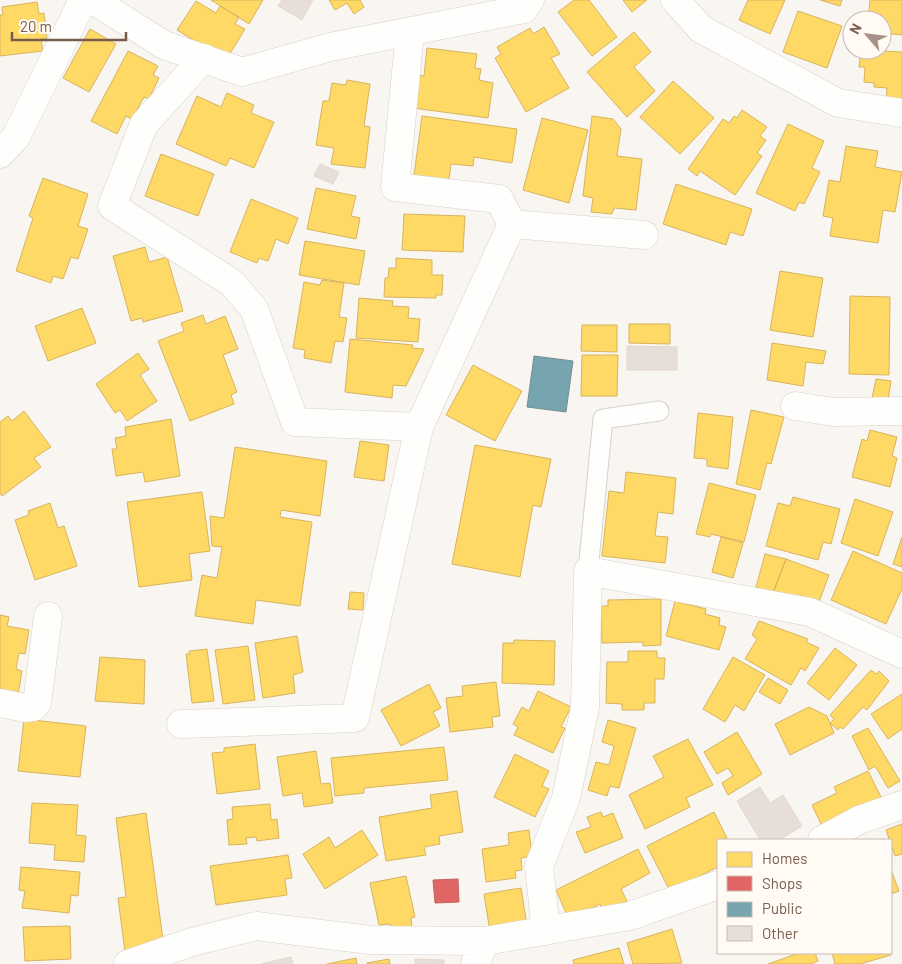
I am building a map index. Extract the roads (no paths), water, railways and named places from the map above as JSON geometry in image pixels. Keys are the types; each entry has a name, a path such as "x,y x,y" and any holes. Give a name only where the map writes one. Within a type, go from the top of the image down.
{"street":[{"path":"0,154 16,138 83,0"},
{"path":"93,0 164,45 242,72 330,47 524,9 530,0"},
{"path":"675,0 701,29 838,103 902,113"},
{"path":"410,31 395,187 499,199 512,224"},
{"path":"204,58 144,124 112,206 232,282 254,309 295,422 420,427"},
{"path":"512,224 644,235"},
{"path":"182,724 355,718 420,427 512,224"},
{"path":"795,406 834,412 902,411"},
{"path":"546,931 539,866 566,798 585,707 588,571 810,612 902,654"},
{"path":"0,703 29,708 37,703 48,616"},
{"path":"824,839 859,820 902,805"},
{"path":"128,964 192,942 256,926 480,952 546,931 630,916 717,885"}],"lane":[{"path":"588,571 603,419 659,411"}]}
